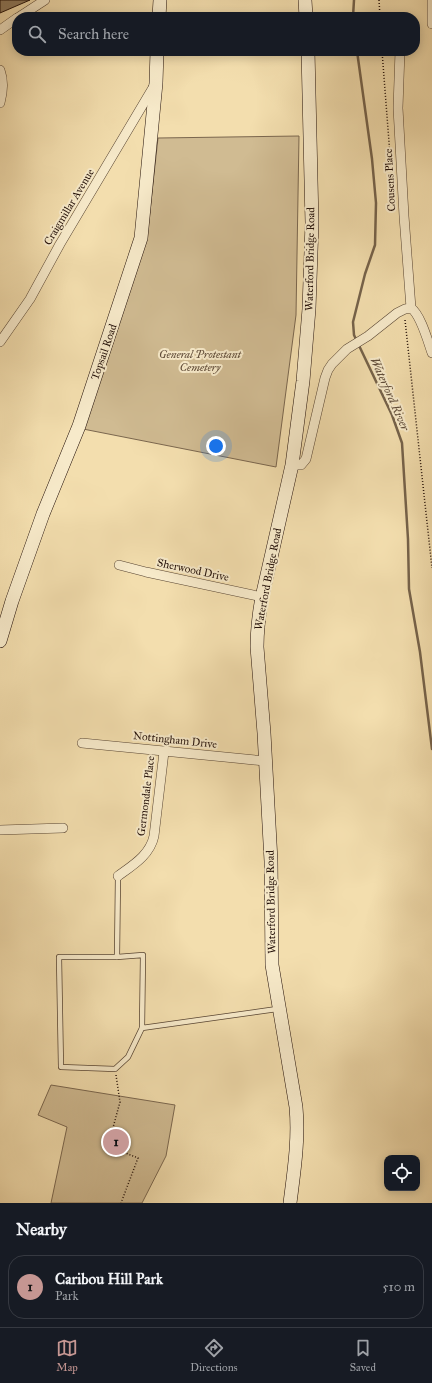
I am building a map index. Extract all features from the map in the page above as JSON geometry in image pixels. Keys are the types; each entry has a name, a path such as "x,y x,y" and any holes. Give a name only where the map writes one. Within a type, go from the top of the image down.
{"main road":[{"path":"159,12 160,0"},
{"path":"305,0 306,12"},
{"name":"Topsail Road","path":"0,641 12,602 41,521 79,426 142,238 156,83 157,56"},
{"name":"Waterford Bridge Road","path":"290,1203 298,1127 272,965 271,861 264,733 257,647 258,618 292,465 303,381 312,223 308,56"}],"street":[{"path":"27,12 44,0"},
{"path":"432,0 432,24"},
{"path":"0,30 12,22"},
{"name":"Cousens Place","path":"400,56 398,108 404,216 412,308"},
{"path":"0,70 3,80 3,90 0,103"},
{"name":"Craigmillar Avenue","path":"0,342 30,299 60,244 156,83"},
{"path":"292,465 301,465 306,460 328,370 338,357 347,349 368,336 397,313 405,309 412,308 426,334 432,353"},
{"name":"Sherwood Drive","path":"119,565 262,598"},
{"name":"Nottingham Drive","path":"82,743 265,762"},
{"name":"Germondale Place","path":"118,876 143,856 151,847 154,836 164,752"},
{"path":"0,830 63,828"}],"lane":[{"path":"117,958 118,876"},
{"path":"143,955 142,1028 128,1057 115,1069 61,1067 59,957 117,958 143,955"},
{"path":"142,1028 279,1009"}],"path":[{"path":"379,0 380,12"},
{"path":"382,56 394,212"},
{"path":"405,319 432,568"},
{"path":"115,1069 120,1102 108,1146 138,1158 121,1203"}],"green space":[{"name":"General Protestant Cemetery","path":"299,136 296,315 276,467 83,429 147,238 158,138"},
{"path":"51,1085 175,1105 166,1156 142,1203 51,1203 67,1127 38,1115"}],"building":[{"path":"0,0 30,0 0,13"}],"waterway":[{"name":"Waterford River","path":"353,12 354,0"},
{"name":"Waterford River","path":"358,56 372,159 376,203 375,245 365,274 353,322 354,335 392,415 402,443 408,539 409,589 420,652 432,749"}],"place":[{"name":"Caribou Hill Park","path":"116,1142"}]}
